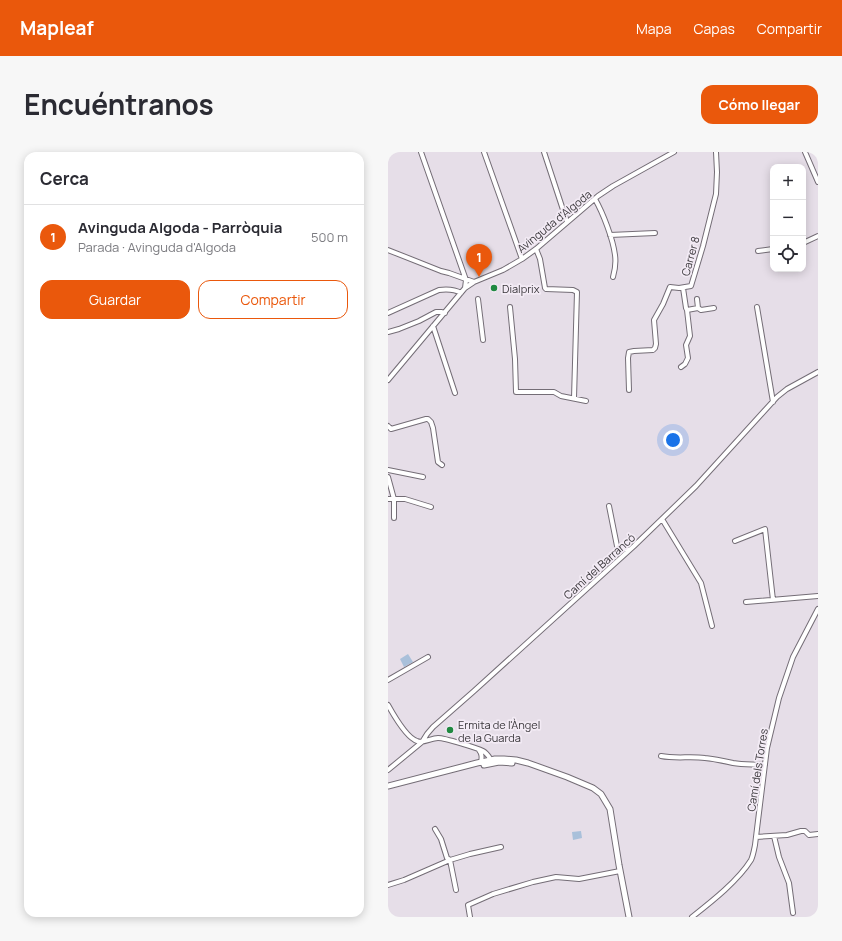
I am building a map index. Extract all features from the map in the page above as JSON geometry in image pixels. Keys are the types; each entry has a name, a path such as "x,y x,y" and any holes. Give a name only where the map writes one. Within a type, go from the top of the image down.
{"main road":[{"path":"486,759 516,763"},
{"path":"388,787 484,764 486,759"},
{"path":"388,787 486,759 504,759 528,763 593,788 601,794 610,809 629,917"},
{"path":"473,767 499,762 535,766"}],"street":[{"path":"421,152 466,280 465,288"},
{"path":"484,152 522,259"},
{"path":"544,152 567,222"},
{"name":"Avinguda d'Algoda","path":"389,378 465,288 474,282 503,270 536,250 567,222 613,186 674,152"},
{"name":"Carrer 8","path":"629,390 629,352 634,350 653,350 656,344 654,320 670,287 683,288 691,286 716,194 716,152"},
{"path":"805,152 818,182"},
{"path":"595,199 610,235 615,255 614,277"},
{"path":"610,235 655,233"},
{"path":"806,242 818,236"},
{"path":"758,251 770,249"},
{"path":"388,250 474,282"},
{"path":"536,250 540,259 545,288 573,290 577,292 574,398"},
{"path":"681,367 685,364 688,358 686,344 690,336 683,288"},
{"path":"388,313 439,290 446,289 461,293"},
{"path":"478,299 483,340"},
{"path":"697,299 698,308"},
{"path":"757,306 773,402"},
{"path":"510,307 515,359 516,392 554,392 561,396 586,401"},
{"path":"687,310 714,308"},
{"path":"388,332 413,323 436,312 444,313"},
{"path":"433,326 448,367 455,393"},
{"name":"Camí del Barrancó","path":"388,770 422,742 426,734 437,723 662,519 696,486 773,402 787,389 818,372"},
{"path":"388,426 391,429 428,419 433,428 438,462 442,465"},
{"path":"388,470 423,477"},
{"path":"388,477 394,499 394,518"},
{"path":"388,499 405,499 431,507"},
{"path":"609,506 617,546 629,550"},
{"path":"662,519 701,583 712,626"},
{"path":"735,541 765,529 773,600"},
{"path":"746,602 818,596"},
{"name":"Camí dels Torres","path":"692,917 721,893 741,873 752,859 767,748 779,698 793,657 818,609"},
{"path":"388,680 428,657"},
{"path":"388,705 398,722 412,739 417,742 439,738 478,749 486,759"},
{"path":"661,756 718,759 732,763 765,765"},
{"path":"435,829 441,839 447,858 450,860 456,890"},
{"path":"756,837 787,835 801,831 805,831 809,834 818,834"},
{"path":"774,836 779,857 789,883 793,913"},
{"path":"388,885 404,880 450,860 501,847"},
{"path":"470,917 468,905 493,894 556,877 579,879 620,871"}],"water":[{"path":"408,654 413,662 404,667 400,659"},
{"path":"581,831 582,838 573,840 572,832"}],"place":[{"name":"Avinguda Algoda - Parròquia","path":"479,277"},
{"name":"Dialprix","path":"494,288"},
{"name":"Ermita de l'Àngel de la Guarda","path":"450,730"}]}
